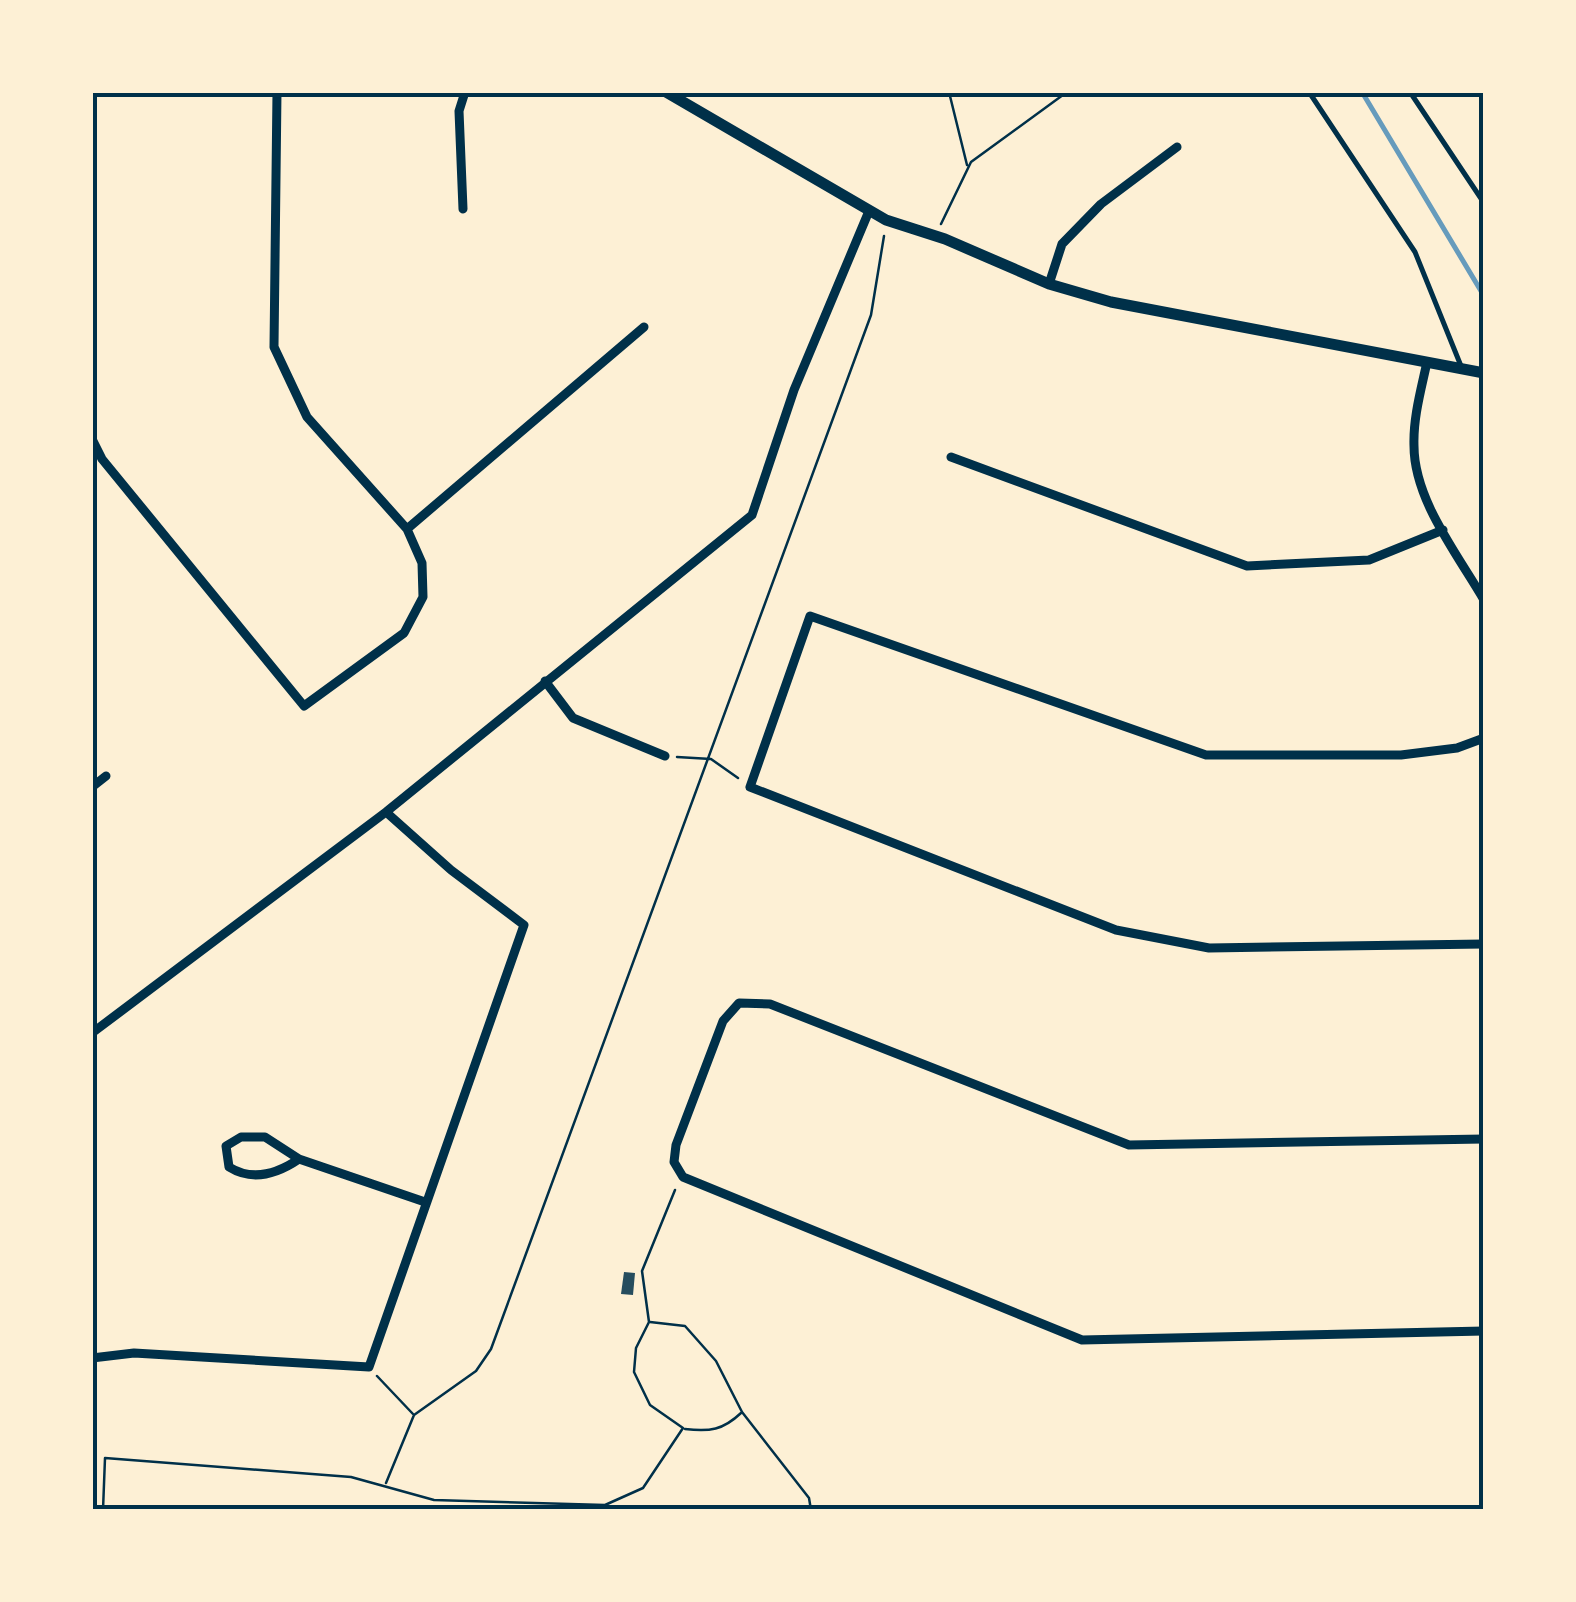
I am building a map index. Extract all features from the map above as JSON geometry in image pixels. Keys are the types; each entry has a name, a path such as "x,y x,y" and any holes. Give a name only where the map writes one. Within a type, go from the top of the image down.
{"street":[{"path":"92,439 102,459 304,706 404,634 423,597 422,564 407,529 306,417 274,347 277,92"},
{"path":"462,209 459,111 465,92"},
{"path":"666,92 886,220 936,236 1048,284 1112,302 1484,374"},
{"path":"1048,284 1062,244 1101,204 1177,147"},
{"path":"92,1033 386,812 752,515 794,390 869,211"},
{"path":"407,529 644,327"},
{"path":"1427,362 1414,450 1417,472 1443,530 1484,600"},
{"path":"951,456 1248,566 1369,560 1443,530"},
{"path":"1484,738 1457,748 1401,755 1206,754 810,616 750,787 1116,930 1209,948 1484,944"},
{"path":"545,682 573,718 665,756"},
{"path":"92,787 106,776"},
{"path":"92,1358 134,1353 370,1367 424,1202 524,925 451,870 386,812"},
{"path":"1484,1139 1129,1146 770,1004 739,1003 723,1021 676,1145 674,1162 683,1177 1082,1340 1484,1331"},
{"path":"299,1159 274,1175 240,1174 229,1167 226,1146 241,1136 265,1138 299,1159 424,1202"}],"lane":[{"path":"1309,92 1414,252 1462,369"},
{"path":"1410,92 1484,203"}],"path":[{"path":"949,92 968,166"},
{"path":"936,236 968,166 1067,92"},
{"path":"386,1484 414,1415 476,1371 491,1349 871,315 886,220"},
{"path":"665,756 710,759 750,787"},
{"path":"683,1177 642,1271 649,1322 636,1348 634,1372 650,1404 683,1428 715,1430 728,1426 742,1412"},
{"path":"649,1322 684,1326 716,1361 742,1412 809,1498 811,1510"},
{"path":"370,1367 414,1415"},
{"path":"103,1510 106,1458 351,1477 434,1500 553,1507 605,1505 643,1488 683,1428"}],"building":[{"path":"624,1272 635,1273 633,1295 621,1294"}],"waterway":[{"path":"1362,92 1484,296"}]}
